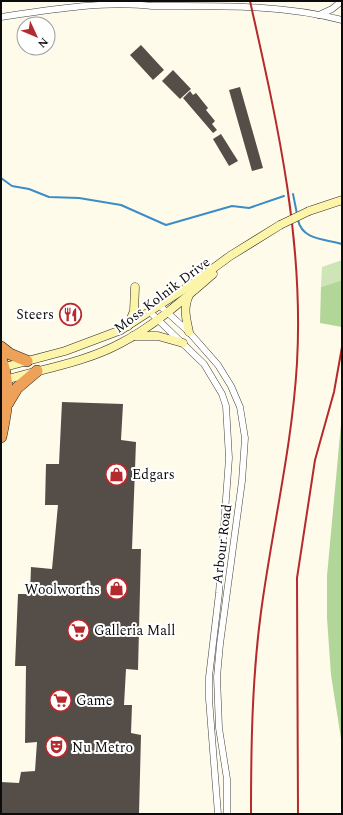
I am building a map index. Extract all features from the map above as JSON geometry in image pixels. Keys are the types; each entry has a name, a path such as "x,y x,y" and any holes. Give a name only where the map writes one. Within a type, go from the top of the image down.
{"highway":[{"path":"1,347 10,354 27,361"},
{"path":"2,364 8,404"},
{"path":"1,437 8,404 17,388 37,371"}],"main road":[{"name":"Moss Kolnik Drive","path":"2,364 27,361 80,346 127,326 160,306 230,256 242,250 280,225 309,212 342,200"},
{"name":"Moss Kolnik Drive","path":"4,380 89,357 122,343 190,294 242,250"},
{"path":"127,326 134,311 136,287"},
{"path":"189,332 185,308 190,294"},
{"path":"132,336 158,336 183,343"}],"street":[{"path":"319,15 332,9 342,1"},
{"path":"1,17 90,3 189,3 267,7 342,20"},
{"name":"Arbour Road","path":"160,306 189,332 218,365 231,386 240,407 245,438 242,481 217,677 219,728 227,779 228,814"},
{"name":"Arbour Road","path":"150,312 183,343 211,374 222,394 226,406 229,458 209,699 218,814"},
{"path":"213,643 220,644"}],"green space":[{"path":"342,260 342,280 321,287 322,267"},
{"path":"342,280 342,327 320,323 321,287"},
{"path":"342,413 342,745 331,675 327,618 327,576"}],"building":[{"path":"141,45 164,70 153,80 130,55"},
{"path":"173,70 191,89 180,99 162,81"},
{"path":"240,87 263,168 252,171 229,90"},
{"path":"190,91 193,95 196,93 208,108 206,110 215,121 212,124 217,130 213,133 183,98"},
{"path":"221,134 238,161 229,166 213,139"},
{"name":"Galleria Mall","path":"62,402 123,404 121,440 136,442 132,549 141,549 138,670 126,669 124,705 132,705 131,733 141,735 139,814 1,814 1,782 19,783 21,772 35,771 37,742 25,743 26,666 15,666 18,594 30,594 31,567 52,569 58,505 45,505 46,464 59,464"}],"waterway":[{"path":"1,178 12,186 29,189 49,197 79,198 121,205 166,225 232,206 249,208 284,196"},
{"path":"293,194 297,214"},
{"path":"298,220 300,227 309,235 315,238 342,244"}],"railway":[{"path":"250,1 270,91 286,180 292,225 298,317 297,363 291,426 258,637 253,713 251,814"},
{"path":"298,814 297,578 315,460 334,392 342,347"}],"place":[{"name":"Steers","path":"70,314"},
{"name":"Edgars","path":"116,474"},
{"name":"Woolworths","path":"116,589"},
{"name":"Galleria Mall","path":"78,630"},
{"name":"Game","path":"61,700"},
{"name":"Nu Metro","path":"56,747"}]}
